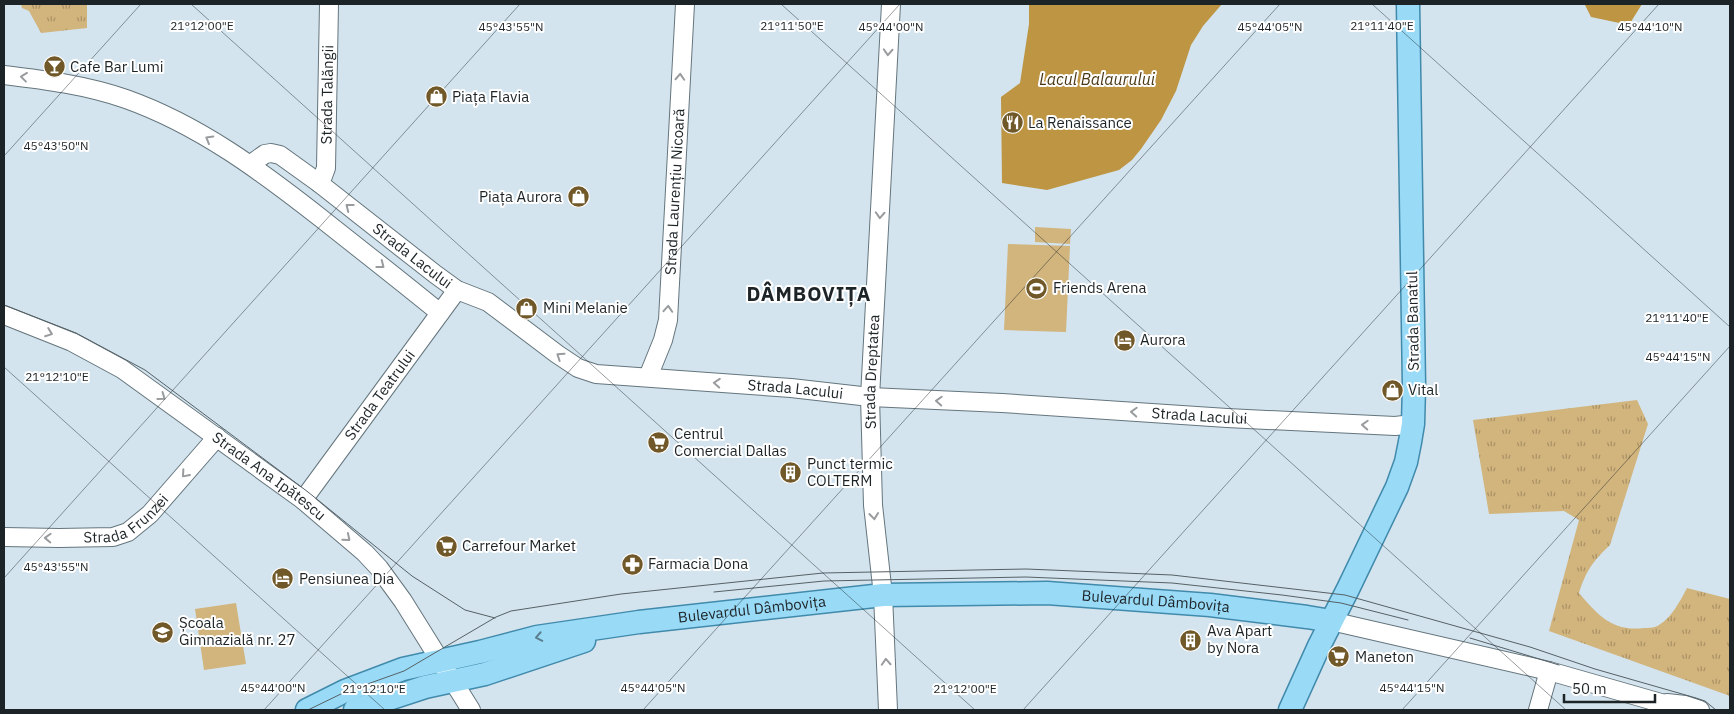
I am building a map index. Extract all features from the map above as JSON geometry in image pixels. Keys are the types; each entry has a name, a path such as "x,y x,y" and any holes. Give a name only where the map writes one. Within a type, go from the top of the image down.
{"main road":[{"name":"Strada Banatul","path":"1290,710 1331,621 1397,487 1406,462 1413,424 1408,4"},
{"name":"Bulevardul Dâmbovița","path":"307,710 344,691 403,669 537,637 639,622 883,595 1047,593 1210,605 1291,614 1331,621"},
{"name":"Bulevardul Dâmbovița","path":"355,710 425,687 485,674 639,622"}],"street":[{"name":"Strada Talăngii","path":"319,183 326,168 329,4"},
{"name":"Strada Laurențiu Nicoară","path":"648,377 663,340 668,320 685,4"},
{"name":"Strada Dreptatea","path":"888,710 883,595 873,505 870,397 891,4"},
{"name":"Strada Lacului","path":"4,75 81,86 126,99 188,126 251,164 274,181 440,313"},
{"name":"Strada Lacului","path":"251,164 264,154 280,155 457,290 488,302 578,368 596,374 791,388 870,397 1002,403 1275,421 1395,426 1413,424"},
{"name":"Strada Teatrului","path":"303,500 457,290"},
{"name":"Strada Ana Ipătescu","path":"4,315 72,342 113,363 303,500 365,552 403,601 471,710"},
{"name":"Strada Frunzei","path":"4,536 113,537 128,532 150,514 217,437"},
{"name":"Bulevardul Dâmbovița","path":"1331,621 1549,671 1661,703 1678,710"},
{"path":"1538,710 1549,671"},
{"name":"Bulevardul Dâmbovița","path":"1661,703 1685,704 1700,710"}],"green space":[{"path":"21,4 87,4 87,28 41,33 29,11 22,8"},
{"path":"1035,227 1071,229 1070,244 1035,242"},
{"name":"Friends Arena","path":"1008,244 1070,246 1066,332 1004,330"},
{"path":"1637,400 1648,424 1610,545 1591,567 1584,578 1579,593 1599,615 1614,624 1633,629 1654,627 1664,622 1687,588 1730,599 1730,696 1549,631 1579,520 1564,511 1489,514 1473,420"},
{"path":"236,603 246,664 204,670 195,609"}],"water":[{"name":"Lacul Balaurului","path":"1029,4 1222,4 1203,26 1191,45 1176,91 1161,120 1132,160 1119,170 1047,190 1002,183 1001,97 1020,83 1029,24"},
{"path":"1582,4 1642,4 1629,25 1591,17 1585,5"}],"tram line":[{"path":"4,305 76,333 145,370 308,492 412,576 465,610 495,618"},
{"path":"308,710 345,692 404,671 496,617 511,611 621,594 823,573 1026,569 1172,575 1345,595 1530,647 1595,669 1696,698 1705,701 1716,710"},
{"path":"714,592 824,581 1026,577 1172,583 1282,595 1341,603 1408,620"},
{"path":"1470,638 1559,665"}],"place":[{"name":"Cafe Bar Lumi","path":"54,67"},
{"name":"Piața Flavia","path":"436,97"},
{"name":"La Renaissance","path":"1012,123"},
{"name":"Piața Aurora","path":"578,197"},
{"name":"Friends Arena","path":"1037,288"},
{"name":"Mini Melanie","path":"527,308"},
{"name":"Aurora","path":"1124,340"},
{"name":"Vital","path":"1392,390"},
{"name":"Centrul Comercial Dallas","path":"658,443"},
{"name":"Punct termic COLTERM","path":"791,473"},
{"name":"Carrefour Market","path":"446,546"},
{"name":"Farmacia Dona","path":"632,564"},
{"name":"Pensiunea Dia","path":"283,579"},
{"name":"Școala Gimnazială nr. 27","path":"163,632"},
{"name":"Ava Apart by Nora","path":"1191,640"},
{"name":"Maneton","path":"1339,657"}],"district":[{"name":"DÂMBOVIȚA","path":"809,294"}]}
